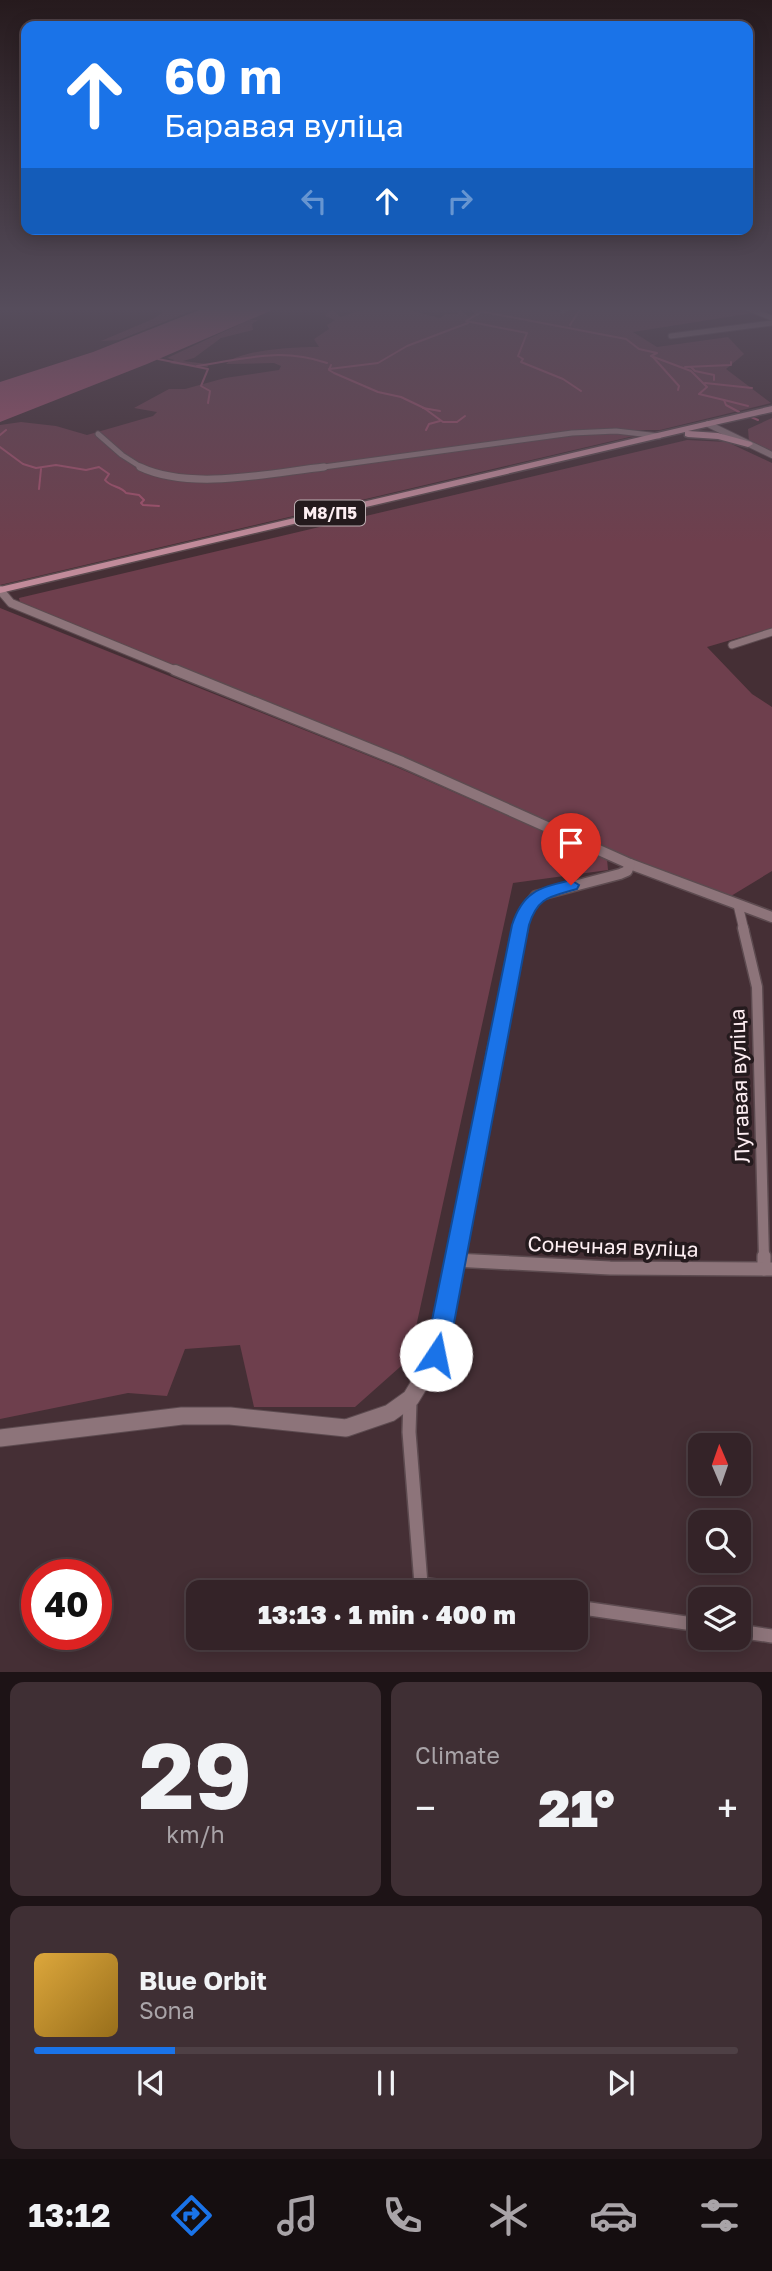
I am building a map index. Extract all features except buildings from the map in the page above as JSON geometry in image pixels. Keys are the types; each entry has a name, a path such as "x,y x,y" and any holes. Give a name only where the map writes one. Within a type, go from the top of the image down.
{"main road":[{"name":"М8/П5","path":"0,590 772,409"},
{"path":"748,444 740,438 736,428 741,419 751,414"},
{"path":"659,436 708,435 748,444"}],"street":[{"path":"708,424 772,455"},
{"path":"97,434 113,449 146,470 167,476 239,476 316,468 583,432 636,431 659,436"},
{"path":"0,590 11,603 35,614 402,762 630,864 772,917"},
{"path":"732,645 772,632"},
{"path":"420,1580 415,1553 415,1479 407,1425 411,1398 436,1355 513,956 525,910 536,896 544,892 620,874 627,871 630,864"},
{"name":"Лугавая вуліца","path":"738,905 757,986 768,1269"},
{"name":"Сонечная вуліца","path":"454,1260 610,1269 768,1269"},
{"path":"0,1438 182,1416 230,1416 346,1428 390,1413 411,1398"},
{"path":"588,1609 688,1623"},
{"path":"751,1633 772,1636"}],"shaded area":[{"path":"0,386 91,386 0,422"},
{"path":"196,386 749,386 771,403 660,430 635,430 638,435 0,585 0,425 21,422 56,426 87,435 153,416 157,412 134,408 169,389"},
{"path":"772,418 772,453 749,442 748,429"},
{"path":"687,440 727,442 772,463 772,628 707,647 752,694 772,707 772,871 731,896 628,858 20,603 19,598"},
{"path":"0,608 394,766 607,859 608,870 513,883 409,1359 355,1407 254,1407 240,1345 185,1349 167,1396 128,1393 0,1419"}],"waterway":[{"path":"201,386 210,391 208,403"},
{"path":"364,386 401,397 424,408"},
{"path":"574,386 581,391"},
{"path":"678,390 679,386"},
{"path":"706,386 699,394 724,400"},
{"path":"733,386 752,388"},
{"path":"724,400 748,406"},
{"path":"724,400 726,405 739,412"},
{"path":"424,408 440,411"},
{"path":"424,408 443,422 457,422 465,416"},
{"path":"751,417 758,420"},
{"path":"426,430 429,424 440,421"},
{"path":"0,435 6,430"},
{"path":"0,447 23,464 36,468 56,465 86,470 99,467 109,474 105,480 110,484 126,493 139,495 144,500 141,503 143,505 159,506"},
{"path":"39,489 41,469"}],"route":[{"path":"436,1355 520,925 525,910 536,896 571,885"}]}
